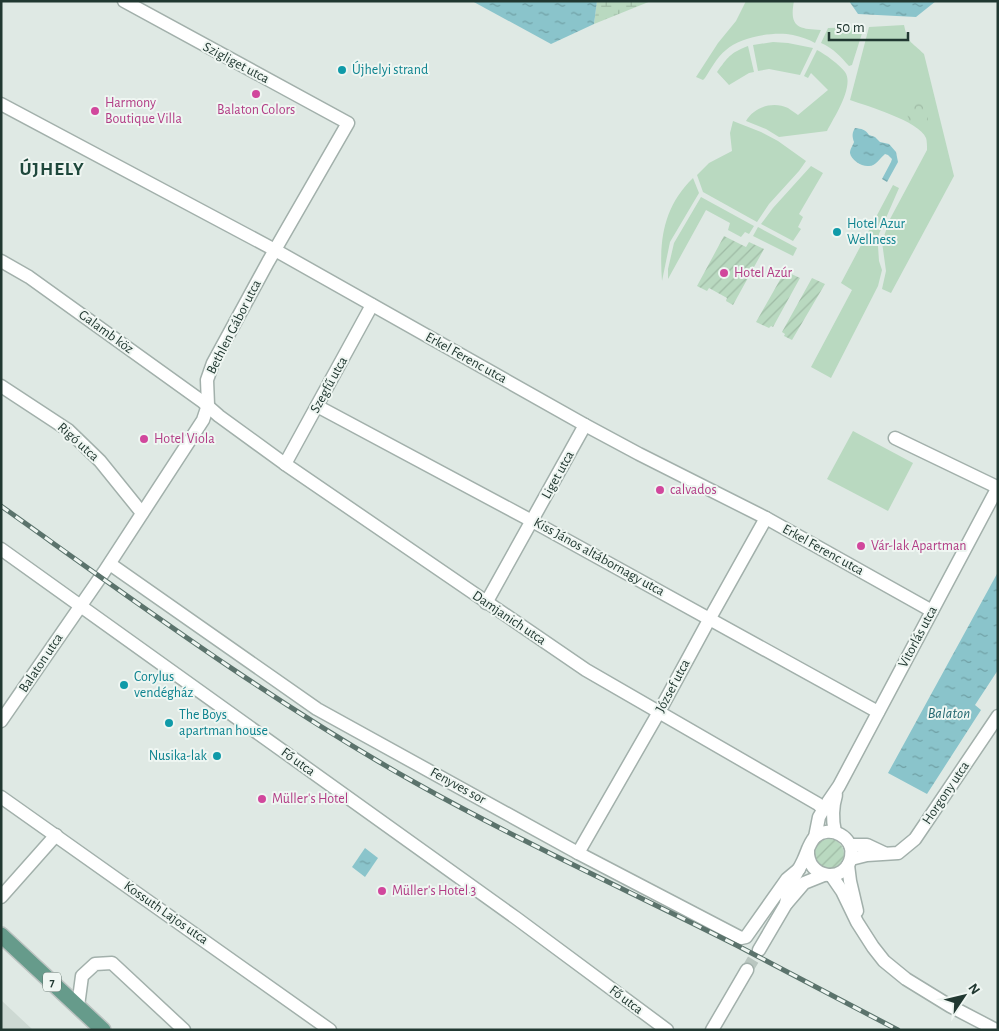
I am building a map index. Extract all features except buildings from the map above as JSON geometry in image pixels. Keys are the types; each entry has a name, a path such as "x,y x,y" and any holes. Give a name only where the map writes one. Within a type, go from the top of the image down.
{"main road":[{"name":"7","path":"1,935 103,1030"}],"street":[{"name":"Szigliget utca","path":"124,1 348,123"},
{"name":"Erkel Ferenc utca","path":"1,104 274,250 585,425 766,518 932,611"},
{"name":"Bethlen Gábor utca","path":"80,606 110,564 203,420 208,405 208,380 213,363 274,250 348,123"},
{"name":"Galamb köz","path":"1,261 29,277 208,405"},
{"name":"Szegfű utca","path":"285,464 372,305"},
{"name":"Rigó utca","path":"1,386 68,430 100,462 142,514"},
{"name":"Damjanich utca","path":"208,405 219,416 285,464 586,670 818,804 823,809"},
{"name":"Kiss János altábornagy utca","path":"317,406 710,618 878,712"},
{"name":"Liget utca","path":"486,602 585,425"},
{"name":"Vitorlás utca","path":"786,904 789,888 815,837 819,817 823,809 839,786 998,487 895,438"},
{"name":"József utca","path":"578,853 766,518"},
{"name":"Fő utca","path":"1,549 516,918 667,1030"},
{"name":"Fenyves sor","path":"110,564 317,709 578,853 741,938 746,937 787,879 799,869"},
{"name":"Balaton utca","path":"1,721 80,606"},
{"name":"Horgony utca","path":"850,862 867,855 898,853 916,839 998,716"},
{"name":"Vitorlás utca","path":"835,832 832,819 833,805 839,786"},
{"name":"Kossuth Lajos utca","path":"1,797 330,1030"},
{"path":"815,837 821,833 835,832 850,844 852,851 850,881 864,932"},
{"path":"1,897 56,835"},
{"path":"850,844 867,845 884,853"},
{"path":"808,848 809,862 813,868 827,875 842,891 857,922 884,961 906,979 950,1006 996,1030"},
{"name":"Vitorlás utca","path":"758,950 786,904 804,884 827,875 838,874 850,862"},
{"path":"78,1006 82,976 95,964 112,963 184,1030"},
{"path":"712,1030 747,970"}],"shaded area":[{"path":"1,1000 33,1030 1,1030"}],"green space":[{"path":"597,1 651,1 594,24"},
{"path":"746,1 794,1 793,16 797,25 806,29 821,30 815,43 802,37 785,34 748,38 732,45 723,53 703,80 696,77 718,43 736,21"},
{"path":"904,25 913,45 924,54 954,176 891,293 882,289 886,271 882,242 890,219 927,150 926,138 914,126 903,120 850,100 869,27"},
{"path":"864,27 852,65 849,66 833,50 821,43 828,28"},
{"path":"773,42 813,48 800,75 769,69 758,71 753,45"},
{"path":"748,46 754,72 729,85 717,72 730,56"},
{"path":"817,50 840,66 847,78 842,102 827,131 779,137 766,129 746,121 754,112 770,105 788,108 798,115 828,90 811,73 808,78 804,76"},
{"path":"907,101 927,101 928,121 908,121"},
{"path":"733,121 778,141 806,161 769,204 757,222 703,192 697,175 709,163 732,151 730,133"},
{"path":"811,166 823,173 799,214 803,217 798,227 801,229 793,241 761,224"},
{"path":"693,178 699,193 670,242 662,281 661,252 665,225 675,201"},
{"path":"893,185 899,188 879,234 879,261 882,270 878,286 831,378 811,367 852,290 841,283"},
{"path":"701,197 754,226 749,234 745,232 741,237 728,230 730,223 706,210 668,279 668,269 674,243"},
{"path":"758,227 797,248 793,256 753,236"},
{"path":"724,236 746,247 749,242 764,249 733,305 726,301 727,298 709,288 707,291 697,286"},
{"path":"785,271 800,278 773,327 769,328 756,322"},
{"path":"812,278 825,284 792,340 784,336 785,334 782,332"},
{"path":"853,431 913,463 888,511 827,479"},
{"path":"829,839 840,843 844,854 840,865 829,869 818,865 814,854 818,843"}],"water":[{"path":"472,1 597,1 594,24 551,44"},
{"path":"849,1 936,1 916,17 858,14"},
{"path":"855,128 865,130 880,142 889,144 896,152 898,162 887,182 882,179 892,159 888,155 885,154 871,166 863,165 852,158 850,152 854,142 853,133"},
{"name":"Balaton","path":"998,572 998,670 975,705 981,710 927,794 888,773"},
{"path":"365,848 378,858 365,877 352,867"}],"tunnel":[{"path":"747,970 759,950"}],"railway":[{"path":"1,506 204,650 360,751 494,825 736,945 898,1030"}],"place":[{"name":"Újhelyi strand","path":"342,70"},
{"name":"Balaton Colors","path":"256,94"},
{"name":"Harmony Boutique Villa","path":"95,111"},
{"name":"Hotel Azur Wellness","path":"837,232"},
{"name":"Hotel Azúr","path":"724,273"},
{"name":"Hotel Viola","path":"144,439"},
{"name":"calvados","path":"660,490"},
{"name":"Vár-lak Apartman","path":"861,546"},
{"name":"Corylus vendégház","path":"124,685"},
{"name":"The Boys apartman house","path":"169,723"},
{"name":"Nusika-lak","path":"217,756"},
{"name":"Müller's Hotel","path":"262,799"},
{"name":"Müller's Hotel 3","path":"382,891"}],"district":[{"name":"ÚJHELY","path":"52,169"}]}
